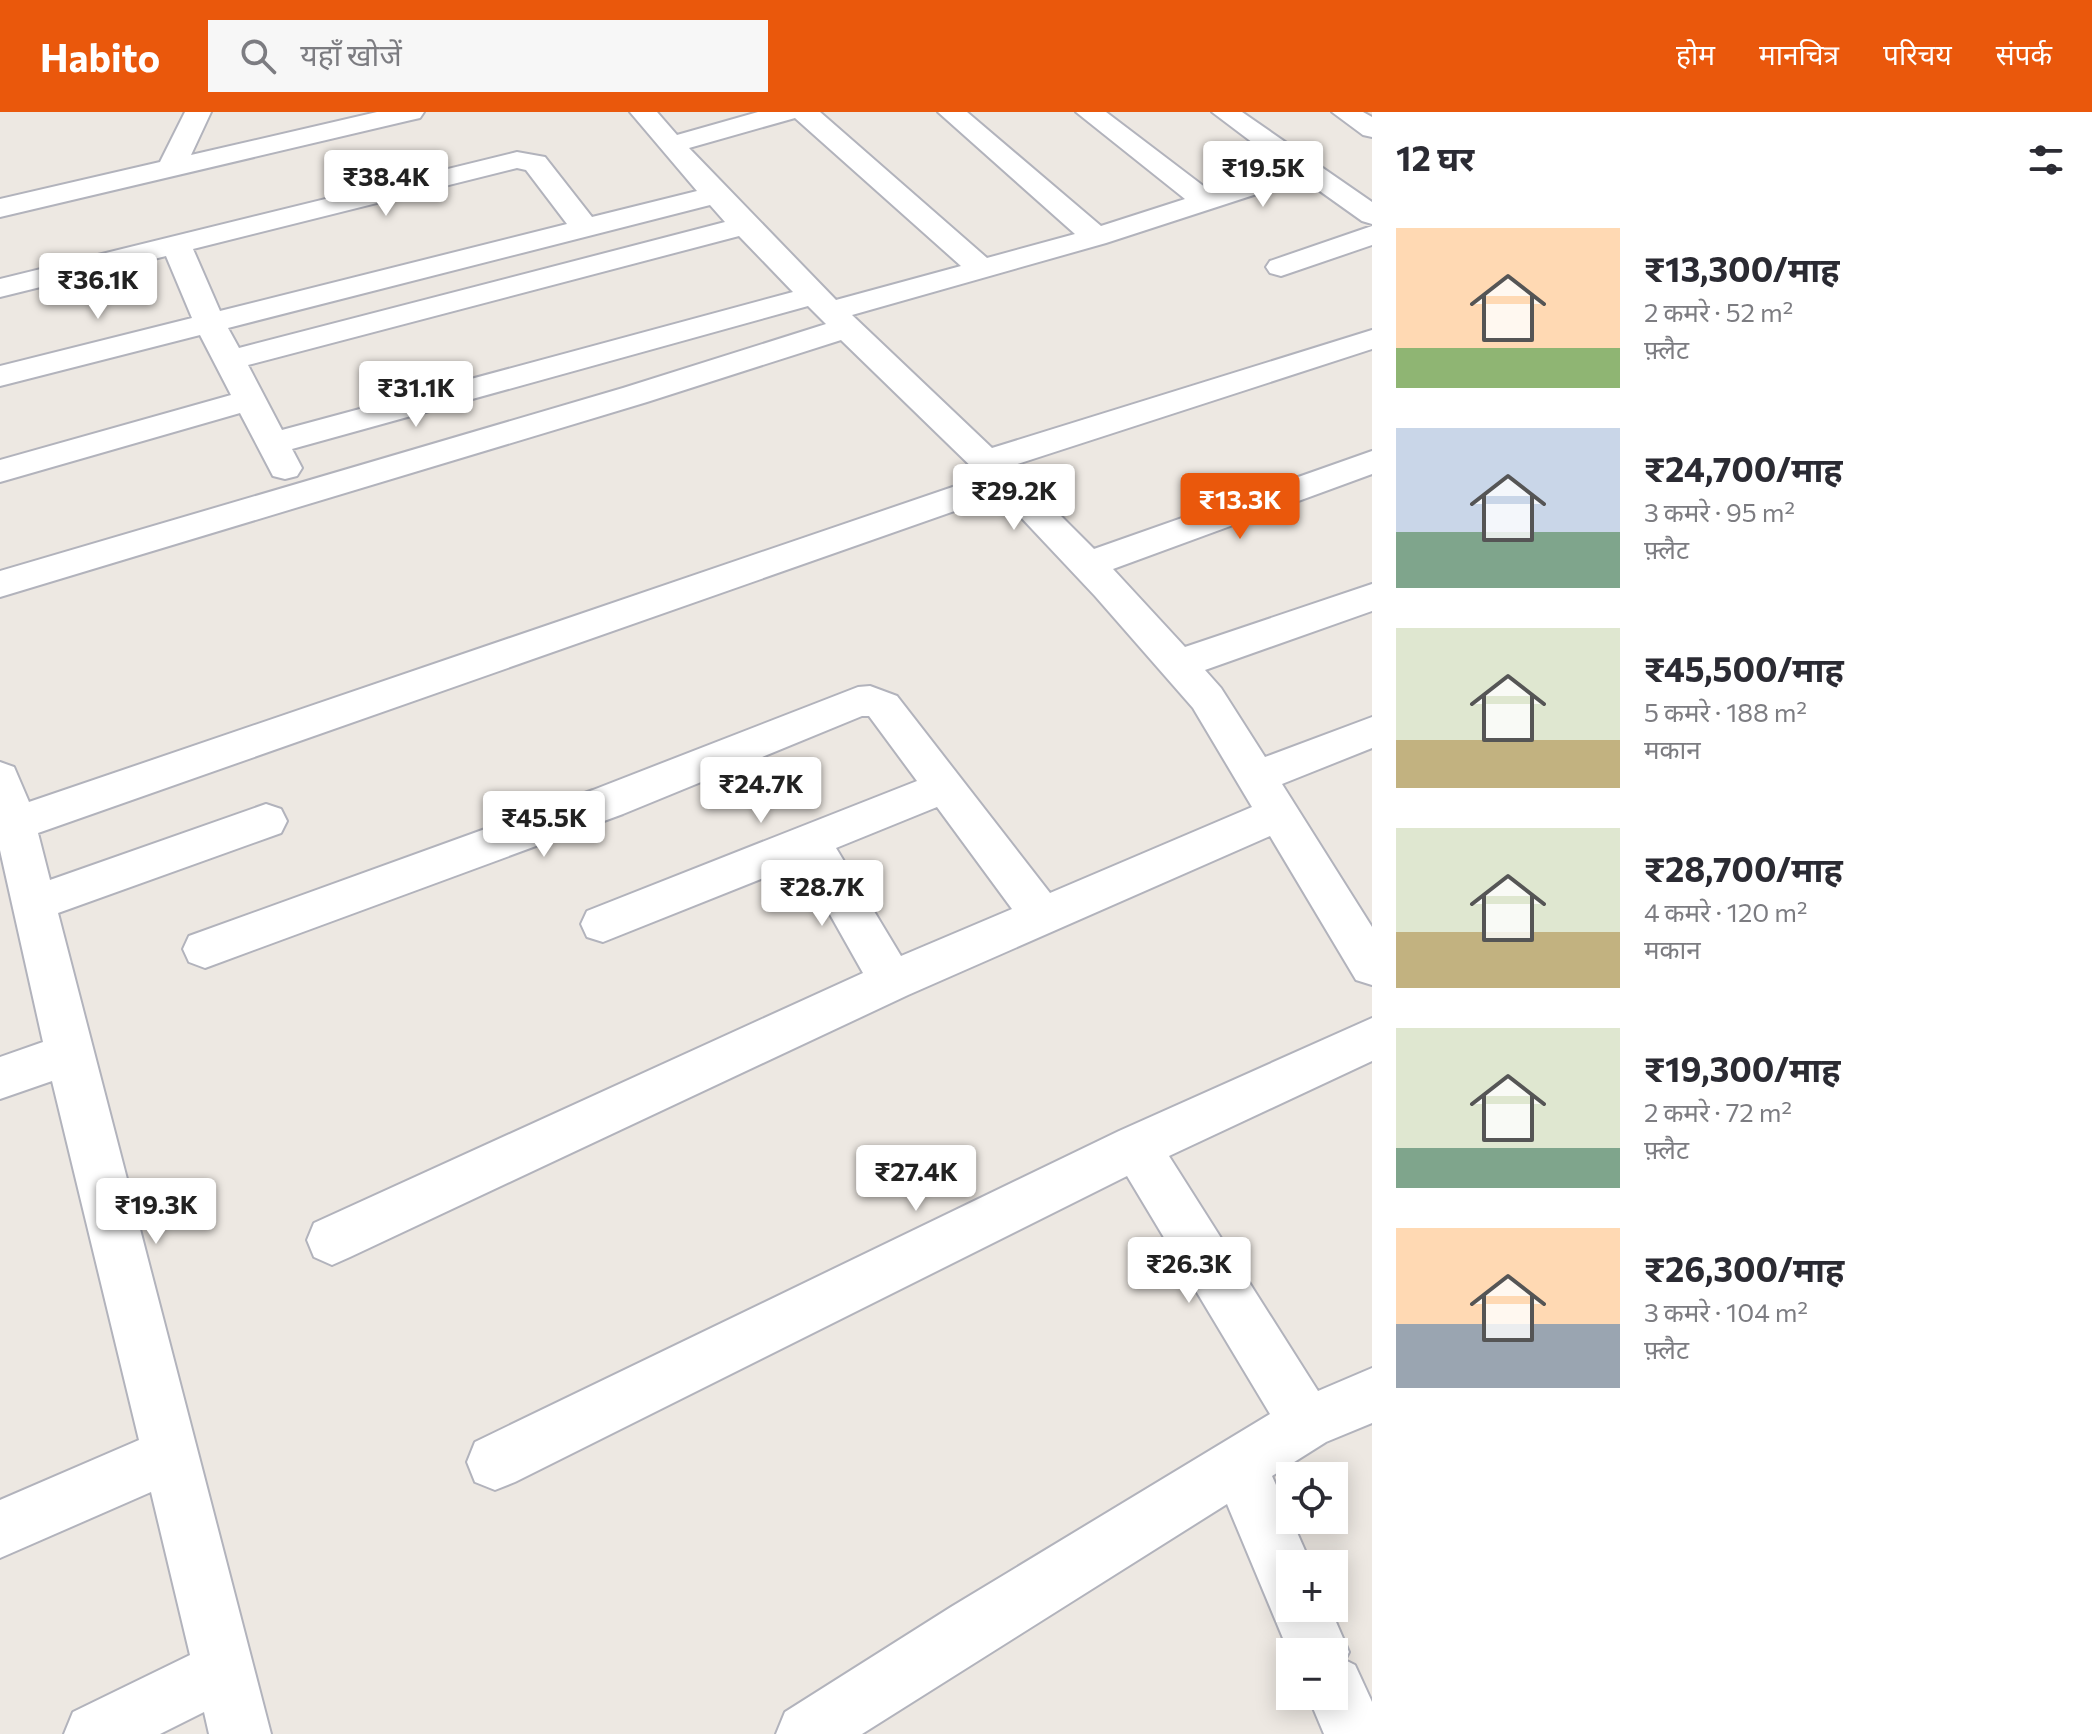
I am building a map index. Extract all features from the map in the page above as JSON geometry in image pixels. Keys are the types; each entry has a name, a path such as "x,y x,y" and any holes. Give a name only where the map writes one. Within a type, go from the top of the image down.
{"street":[{"path":"171,169 198,112"},
{"path":"0,208 411,112"},
{"path":"643,112 715,195 1088,564 1179,664 1207,698 1372,966"},
{"path":"671,145 787,112"},
{"path":"804,112 982,269"},
{"path":"951,112 1096,237"},
{"path":"1089,112 1205,201"},
{"path":"1225,112 1306,169 1360,194 1372,215"},
{"path":"1345,112 1372,129"},
{"path":"0,288 517,160 535,163 585,227"},
{"path":"272,444 832,311 1096,237 1306,169"},
{"path":"0,376 715,195"},
{"path":"230,360 746,225"},
{"path":"1281,267 1372,235"},
{"path":"176,244 209,321 298,494"},
{"path":"0,584 635,395 832,311"},
{"path":"240,1734 7,801 996,472 1372,339"},
{"path":"0,471 249,400"},
{"path":"1088,564 1372,462"},
{"path":"1179,664 1372,597"},
{"path":"205,949 608,802 858,702 870,701 883,706 1041,914"},
{"path":"332,1240 1041,914 1266,796 1372,732"},
{"path":"603,924 944,787"},
{"path":"33,904 266,821"},
{"path":"810,841 892,981"},
{"path":"495,1462 1136,1147 1372,1039"},
{"path":"0,1078 69,1054"},
{"path":"1136,1147 1307,1423"},
{"path":"807,1734 972,1628 1307,1423 1372,1395"},
{"path":"0,1529 170,1455"},
{"path":"1239,1465 1276,1551"},
{"path":"95,1734 224,1670"},
{"path":"1344,1710 1355,1734"}]}
